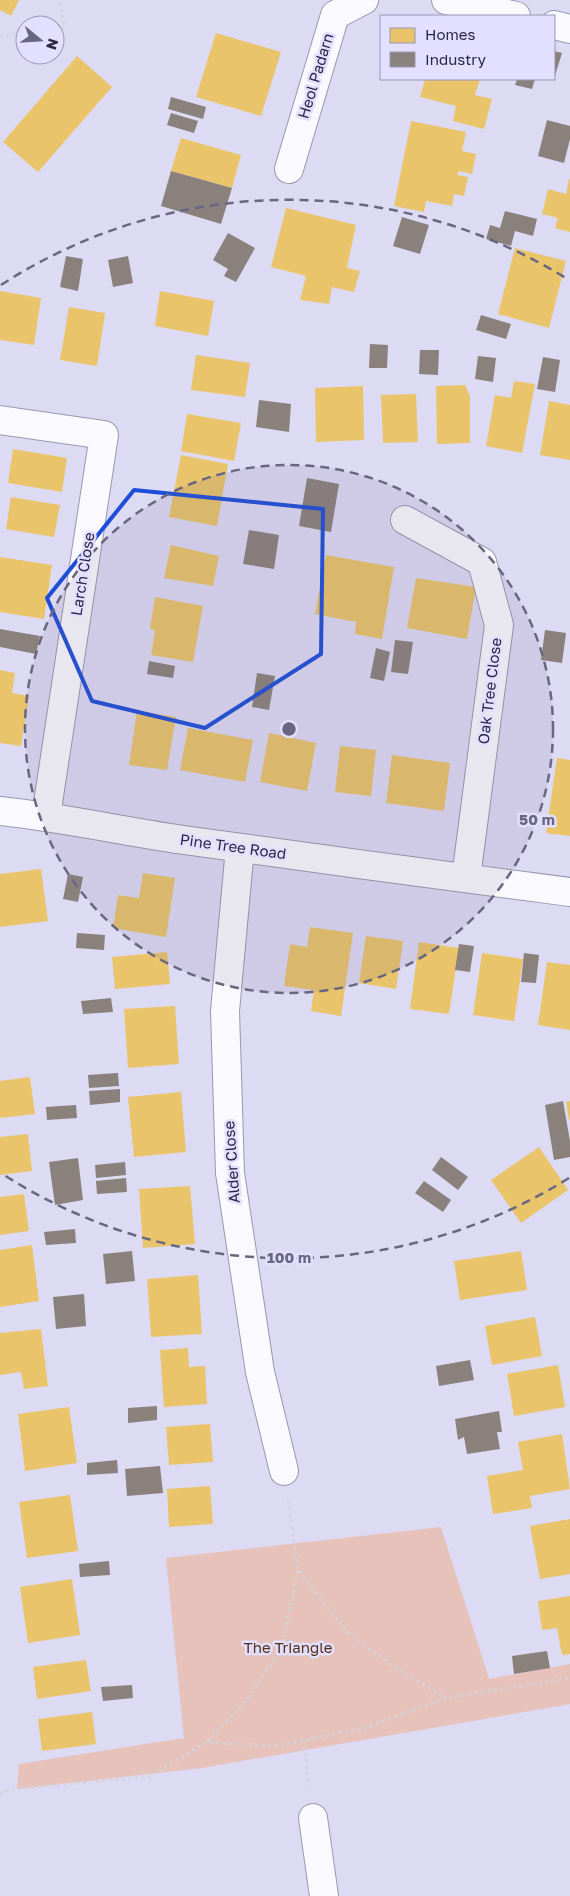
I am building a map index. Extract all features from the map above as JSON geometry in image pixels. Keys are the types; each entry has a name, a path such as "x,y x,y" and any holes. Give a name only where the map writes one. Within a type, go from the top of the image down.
{"street":[{"name":"Heol Padarn","path":"289,169 335,15 364,0"},
{"path":"446,0 512,15"},
{"path":"555,25 570,29"},
{"name":"Larch Close","path":"0,420 104,435 46,816"},
{"name":"Oak Tree Close","path":"405,520 482,562 499,625 466,878"},
{"name":"Pine Tree Road","path":"0,811 46,816 158,836 240,848 570,892"},
{"name":"Alder Close","path":"240,848 226,1010 230,1173 260,1372 284,1471"},
{"path":"313,1818 324,1896"}],"path":[{"path":"60,0 62,15"},
{"path":"0,36 15,34"},
{"path":"0,1794 11,1789 148,1777 208,1742 248,1700 282,1647 298,1570 284,1471"},
{"path":"298,1570 348,1634 398,1670 446,1698"},
{"path":"208,1742 275,1746 366,1728 446,1698 570,1678"},
{"path":"304,1740 313,1818"}],"highlighted area":[{"path":"134,490 323,509 321,654 205,728 92,701 47,598"}],"green space":[{"name":"The Triangle","path":"441,1527 489,1679 570,1664 570,1704 202,1768 17,1789 19,1764 184,1738 166,1558"}],"building: Homes":[{"path":"0,0 19,0 11,16 0,10"},
{"path":"216,33 281,52 261,116 196,97"},
{"path":"77,56 112,87 38,172 3,142"},
{"path":"425,80 480,80 475,95 492,99 484,129 453,121 456,106 420,97"},
{"path":"411,121 466,132 462,151 476,154 472,174 459,171 457,175 468,177 464,196 454,194 452,206 426,201 424,212 394,206"},
{"path":"181,138 241,155 232,188 171,171"},
{"path":"569,179 570,232 555,228 558,218 542,214 548,189 566,194"},
{"path":"286,208 356,225 347,268 360,271 354,292 332,287 329,304 300,300 306,276 271,267"},
{"path":"515,248 566,261 549,328 498,314"},
{"path":"0,291 41,298 34,345 0,340"},
{"path":"160,291 214,301 208,336 155,326"},
{"path":"69,307 105,313 97,366 60,360"},
{"path":"196,355 250,363 245,397 191,390"},
{"path":"514,381 535,384 522,453 486,446 495,395 511,398"},
{"path":"465,385 470,396 470,443 437,444 436,386"},
{"path":"363,386 364,440 316,442 315,388"},
{"path":"416,394 418,442 383,443 381,395"},
{"path":"549,401 570,405 570,460 540,455"},
{"path":"187,414 241,423 234,461 181,451"},
{"path":"13,449 67,458 62,492 8,483"},
{"path":"181,455 228,464 217,526 169,517"},
{"path":"11,497 60,505 54,537 6,529"},
{"path":"171,545 219,556 213,586 164,578"},
{"path":"326,555 394,567 382,639 355,634 356,622 315,614"},
{"path":"0,557 52,565 44,619 0,612"},
{"path":"416,578 476,587 467,639 407,628"},
{"path":"155,597 203,606 193,662 151,655 155,631 150,628"},
{"path":"0,670 15,673 12,693 29,696 21,746 0,743"},
{"path":"137,711 176,717 167,770 129,765"},
{"path":"188,728 253,740 245,782 180,770"},
{"path":"269,733 316,743 307,791 260,782"},
{"path":"340,746 376,750 371,796 335,792"},
{"path":"392,755 450,763 444,811 386,803"},
{"path":"557,758 570,760 570,836 546,833"},
{"path":"41,869 48,921 0,927 0,874"},
{"path":"143,873 175,878 166,937 113,928 118,895 139,898"},
{"path":"310,927 353,933 341,1016 311,1011 314,990 284,986 290,944 307,947"},
{"path":"366,936 403,941 396,989 359,983"},
{"path":"419,942 459,948 449,1014 410,1009"},
{"path":"167,952 170,984 115,989 112,957"},
{"path":"482,953 523,959 514,1021 473,1015"},
{"path":"547,962 570,965 570,1030 538,1025"},
{"path":"175,1006 179,1064 128,1068 124,1009"},
{"path":"30,1077 35,1114 0,1118 0,1081"},
{"path":"181,1092 186,1152 134,1157 128,1097"},
{"path":"570,1101 570,1120 569,1120 566,1102"},
{"path":"28,1134 32,1171 0,1175 0,1137"},
{"path":"539,1147 568,1190 521,1223 491,1180"},
{"path":"190,1186 195,1244 143,1248 139,1189"},
{"path":"24,1194 29,1231 0,1235 0,1197"},
{"path":"32,1245 39,1301 0,1307 0,1250"},
{"path":"521,1251 527,1290 460,1300 454,1261"},
{"path":"198,1275 202,1334 151,1337 147,1279"},
{"path":"535,1317 542,1356 492,1365 485,1326"},
{"path":"41,1329 48,1386 24,1389 21,1372 0,1375 0,1333"},
{"path":"188,1348 189,1367 205,1366 207,1404 164,1407 160,1350"},
{"path":"558,1365 565,1407 514,1416 507,1374"},
{"path":"69,1407 77,1463 25,1471 18,1414"},
{"path":"210,1424 213,1462 169,1465 166,1427"},
{"path":"562,1434 570,1489 530,1496 532,1508 493,1514 487,1476 523,1470 518,1442"},
{"path":"210,1486 213,1524 169,1527 167,1489"},
{"path":"70,1495 78,1551 27,1558 19,1502"},
{"path":"570,1519 570,1574 540,1579 530,1526"},
{"path":"72,1579 80,1635 28,1643 20,1587"},
{"path":"570,1596 570,1654 562,1655 557,1628 542,1630 538,1601"},
{"path":"86,1660 91,1691 37,1699 33,1667"},
{"path":"92,1712 96,1744 42,1751 38,1719"}],"building: Industry":[{"path":"555,51 562,53 555,76"},
{"path":"517,80 535,80 532,89 515,85"},
{"path":"171,97 206,107 203,119 168,109"},
{"path":"171,113 198,121 194,133 167,125"},
{"path":"547,120 570,126 570,139 564,163 538,156"},
{"path":"171,171 232,188 221,224 161,206"},
{"path":"505,211 537,219 533,236 515,231 511,246 486,239 490,225 500,228"},
{"path":"402,217 429,225 420,254 393,246"},
{"path":"228,233 255,248 236,282 224,276 228,269 213,260"},
{"path":"66,256 83,259 78,291 60,287"},
{"path":"128,256 133,283 113,287 108,260"},
{"path":"481,315 511,324 506,339 476,330"},
{"path":"370,344 388,345 387,368 369,368"},
{"path":"420,350 439,350 438,375 419,374"},
{"path":"478,356 496,358 493,382 475,379"},
{"path":"543,357 560,360 555,392 537,389"},
{"path":"259,400 291,404 289,432 256,427"},
{"path":"307,478 339,484 331,532 299,526"},
{"path":"249,530 279,535 274,569 243,564"},
{"path":"0,629 40,636 36,654 0,647"},
{"path":"545,630 566,633 562,663 541,660"},
{"path":"395,640 413,642 408,674 391,672"},
{"path":"376,648 390,652 384,681 370,678"},
{"path":"149,661 175,666 173,678 147,674"},
{"path":"257,673 275,676 269,710 252,707"},
{"path":"68,874 83,877 78,902 63,899"},
{"path":"77,933 105,935 104,950 76,948"},
{"path":"459,944 474,946 470,972 455,970"},
{"path":"524,953 539,955 536,983 521,982"},
{"path":"111,998 113,1012 83,1014 81,1001"},
{"path":"118,1073 119,1086 89,1088 88,1075"},
{"path":"120,1089 120,1102 90,1105 89,1091"},
{"path":"563,1101 570,1141 570,1157 554,1160 545,1105"},
{"path":"76,1105 77,1118 47,1120 46,1107"},
{"path":"441,1157 468,1177 458,1190 432,1170"},
{"path":"78,1158 83,1200 55,1205 49,1162"},
{"path":"125,1162 126,1175 96,1178 95,1165"},
{"path":"126,1178 127,1192 97,1194 96,1181"},
{"path":"424,1181 451,1200 443,1212 415,1193"},
{"path":"75,1229 76,1243 46,1245 44,1232"},
{"path":"132,1251 135,1281 106,1284 103,1254"},
{"path":"84,1294 86,1326 56,1329 53,1297"},
{"path":"470,1360 474,1380 439,1386 436,1366"},
{"path":"157,1406 157,1420 128,1423 128,1408"},
{"path":"499,1411 502,1432 497,1432 500,1449 467,1454 464,1437 458,1440 455,1419"},
{"path":"117,1460 118,1473 87,1475 87,1463"},
{"path":"160,1466 163,1493 127,1496 125,1469"},
{"path":"109,1561 110,1575 80,1577 79,1564"},
{"path":"547,1651 550,1668 514,1674 512,1656"},
{"path":"132,1685 133,1698 103,1701 101,1687"}]}
